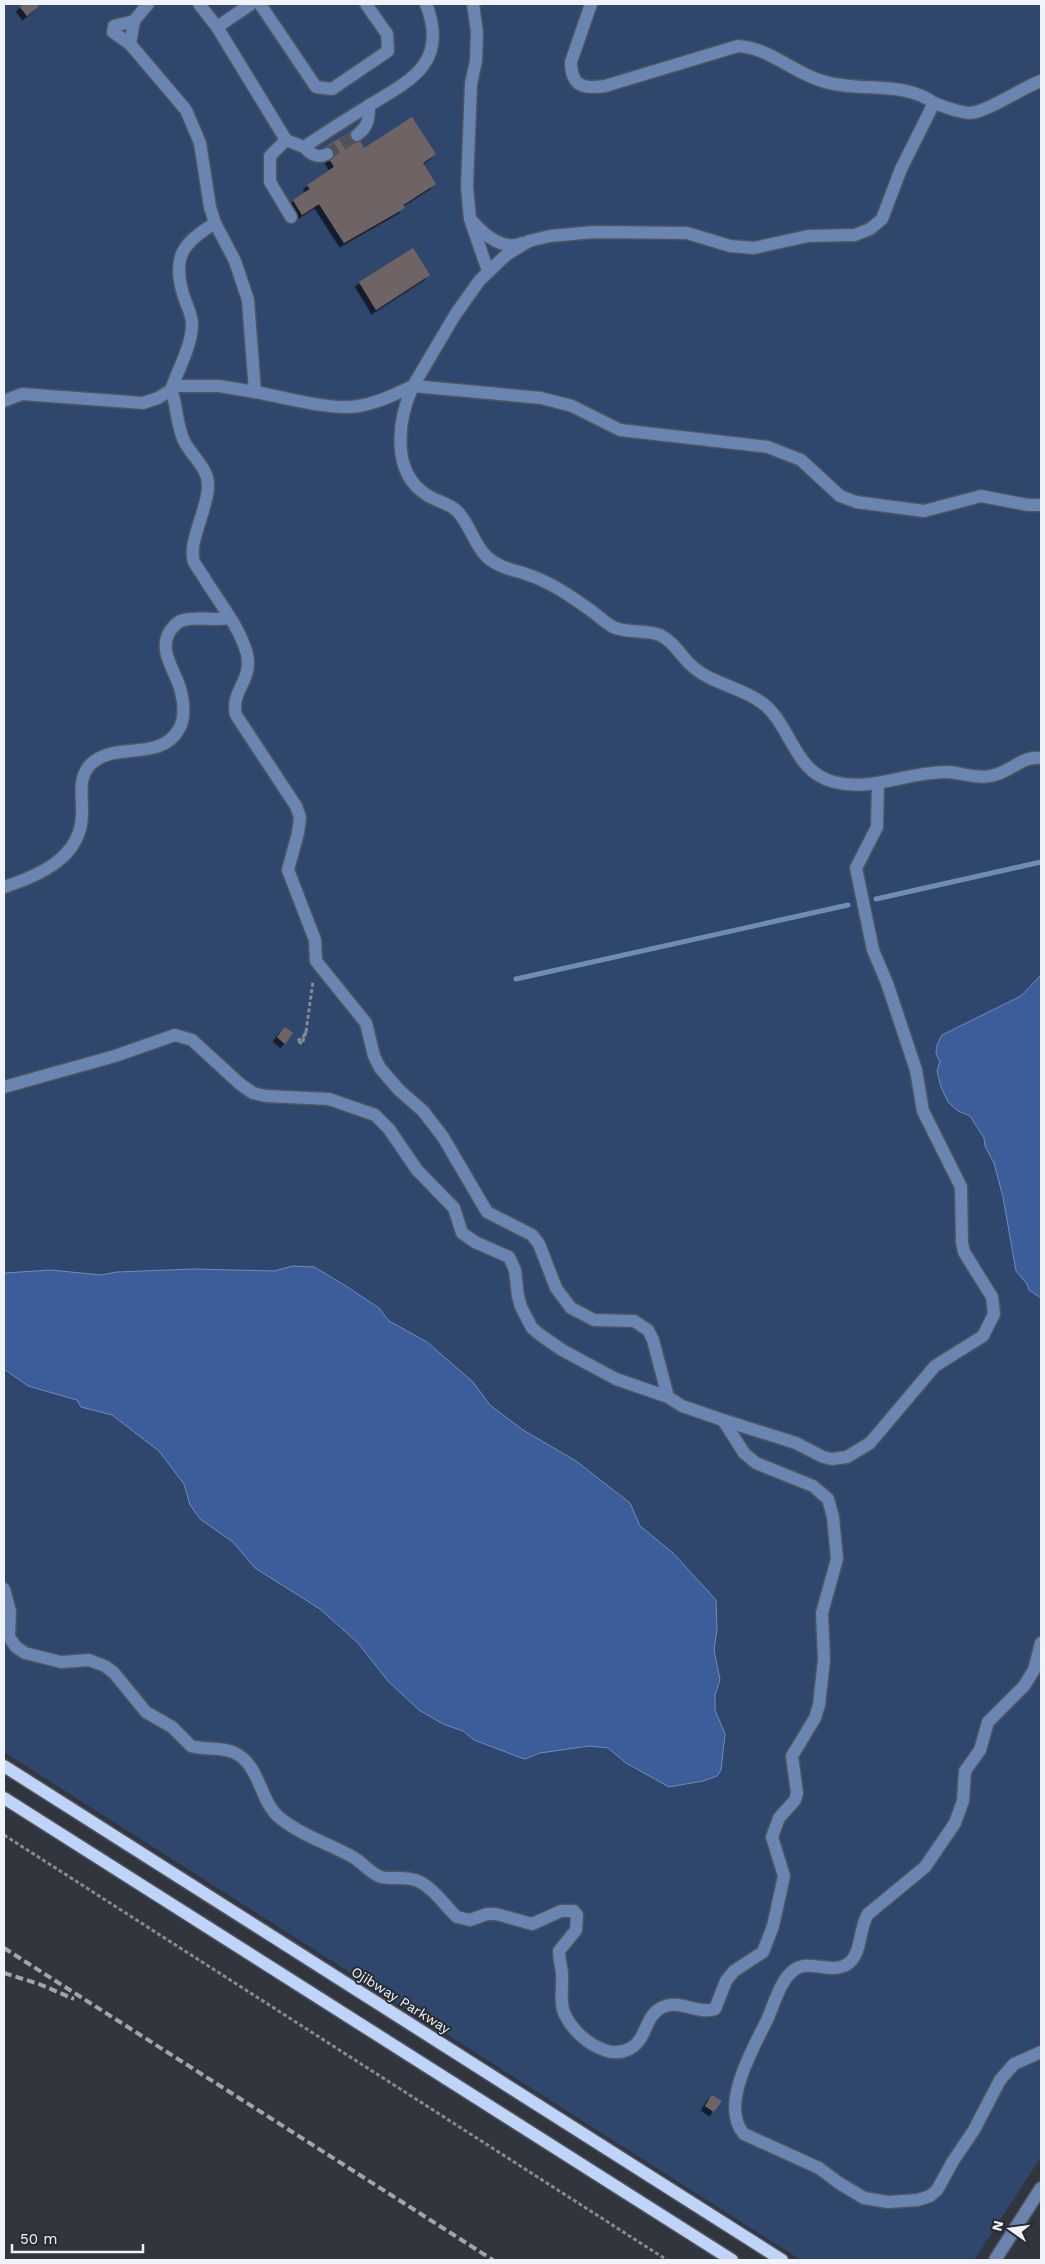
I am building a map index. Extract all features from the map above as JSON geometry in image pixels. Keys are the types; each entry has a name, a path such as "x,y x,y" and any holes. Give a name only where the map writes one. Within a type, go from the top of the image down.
{"main road":[{"name":"Ojibway Parkway","path":"4,1766 782,2260"},
{"path":"4,1798 732,2260"}],"street":[{"path":"130,44 134,21 148,4"},
{"path":"199,4 217,27 286,140 304,147 312,155 322,157 327,154"},
{"path":"217,27 251,4"},
{"path":"260,4 316,87 332,89 388,52 387,34 366,4"},
{"path":"304,147 405,85 425,64 434,40 430,15 426,4"},
{"path":"473,4 477,32 476,61 471,84 467,187 470,219 488,271"},
{"path":"591,4 571,62 571,71 576,81 581,86 590,88 606,86 738,46 753,47 822,81 860,88 906,90 927,97 934,103 957,111 978,112 1020,89 1041,81"},
{"path":"134,21 114,26 113,32 130,44 151,66 186,110 200,143 210,207 215,223 236,261 246,293 255,392"},
{"path":"470,219 481,231 507,245 518,245 550,236 594,232 687,233 730,246 754,248 808,236 855,235 870,229 882,219 900,169 934,103"},
{"path":"357,135 364,130 369,119 369,106"},
{"path":"286,140 270,156 270,182 290,217"},
{"path":"215,223 188,242 180,255 178,272 192,322 192,334 173,390 178,426 185,443 207,476 208,488 194,549 194,561 229,618 247,654 248,672 233,705 236,715 296,806 300,817 288,870 315,940 316,961 366,1023 374,1056 380,1068 399,1090 423,1111 443,1137 487,1212 532,1235 539,1244 556,1288 571,1308 594,1320 634,1321 648,1330 653,1340 668,1397"},
{"path":"529,241 488,271 470,293 413,386 405,404 400,438 401,452 410,476 427,496 456,510 469,526 488,558 498,564 555,586 613,627 650,632 667,639 691,666 706,678 761,702 772,712 799,758 814,772 833,782 878,784 927,774 948,772 988,777 1000,775 1033,757 1041,758"},
{"path":"4,402 22,394 142,403 158,398 173,390 219,386 342,407 358,406 383,400 413,386 541,398 572,406 620,430 768,448 801,460 840,496 856,502 924,511 981,496 1028,505 1041,505"},
{"path":"4,887 45,871 69,851 81,828 82,777 95,761 112,754 145,750 163,745 180,728 184,704 181,690 166,655 167,635 173,627 185,619 229,618"},
{"path":"4,1087 115,1056 175,1035 192,1040 240,1084 253,1093 266,1096 329,1099 375,1115 389,1129 417,1170 454,1208 462,1233 475,1242 509,1257 515,1270 518,1296 522,1307 532,1328 539,1334 562,1350 616,1379 668,1397 682,1406 728,1424 796,1443 823,1457 832,1459 847,1457 870,1443 934,1366 983,1336 994,1314 992,1297 964,1252 962,1243 961,1187 923,1111 918,1074 888,982 876,959 870,940 856,868 877,827 878,784"},
{"path":"4,1589 10,1610 9,1637 16,1647 25,1653 61,1662 89,1660 105,1666 114,1673 146,1712 172,1727 190,1746 228,1750 236,1753 254,1771 273,1810 280,1818 320,1842 355,1858 380,1877 404,1877 422,1883 457,1917 464,1920 496,1914 532,1924 561,1911 574,1911 577,1915 576,1930 559,1950 564,2014 586,2038 601,2050 624,2051 632,2048 642,2036 654,2012 665,2005 678,2005 705,2011 715,2009 726,1980 734,1971 763,1952 773,1926 776,1905 784,1884 784,1876 772,1837 779,1818 795,1800 797,1793 792,1756 815,1718 822,1692 824,1660 822,1613 837,1558 828,1499 813,1486 756,1463 744,1453 728,1424"},
{"path":"1041,1643 1034,1670 1024,1686 988,1722 980,1750 965,1771 960,1812 931,1860 868,1914 864,1920 854,1956 849,1963 839,1968 826,1969 801,1966 790,1974 752,2046 738,2089 735,2116 737,2126 744,2134 819,2168 839,2184 864,2198 888,2202 918,2200 930,2196 937,2190 974,2130 1000,2080 1014,2064 1041,2052"},
{"path":"995,2260 1041,2188"}],"path":[{"path":"306,1032 316,961"},
{"path":"4,1834 667,2260"}],"shaded area":[{"path":"4,4 1041,4 1041,2157 974,2260 801,2260 4,1752"},
{"path":"1041,975 1041,1298 1029,1290 1027,1284 1016,1271 1003,1197 994,1163 985,1146 984,1138 970,1116 958,1111 948,1102 941,1087 937,1071 940,1061 936,1054 937,1045 942,1035 1021,996"},
{"path":"292,1266 314,1267 379,1308 389,1321 427,1342 473,1382 490,1405 523,1430 576,1461 630,1503 640,1526 673,1553 716,1600 717,1629 714,1650 720,1680 715,1695 715,1710 725,1734 721,1770 717,1776 703,1781 669,1787 626,1763 608,1748 589,1746 540,1753 525,1759 474,1740 463,1731 443,1724 419,1710 388,1681 358,1643 320,1609 255,1568 233,1542 200,1519 190,1505 184,1484 159,1451 112,1415 81,1407 77,1400 28,1386 4,1369 4,1273 51,1270 101,1275 117,1272 193,1269 275,1271"}],"building":[{"path":"23,4 37,4 39,6 27,16 20,7"},
{"path":"412,117 436,154 423,163 436,184 403,205 405,208 344,243 319,204 302,215 293,200 310,189 307,185 334,167 323,148 354,130 364,148"},
{"path":"413,248 430,275 376,310 359,282"},
{"path":"285,1027 293,1033 285,1044 277,1037"},
{"path":"712,2095 722,2101 714,2112 705,2106"}],"waterway":[{"path":"876,899 1041,862"},
{"path":"516,979 848,905"}],"tunnel":[{"path":"327,154 357,135"}],"railway":[{"path":"4,1948 493,2260"},
{"path":"4,1973 39,1984 74,1999"}]}
